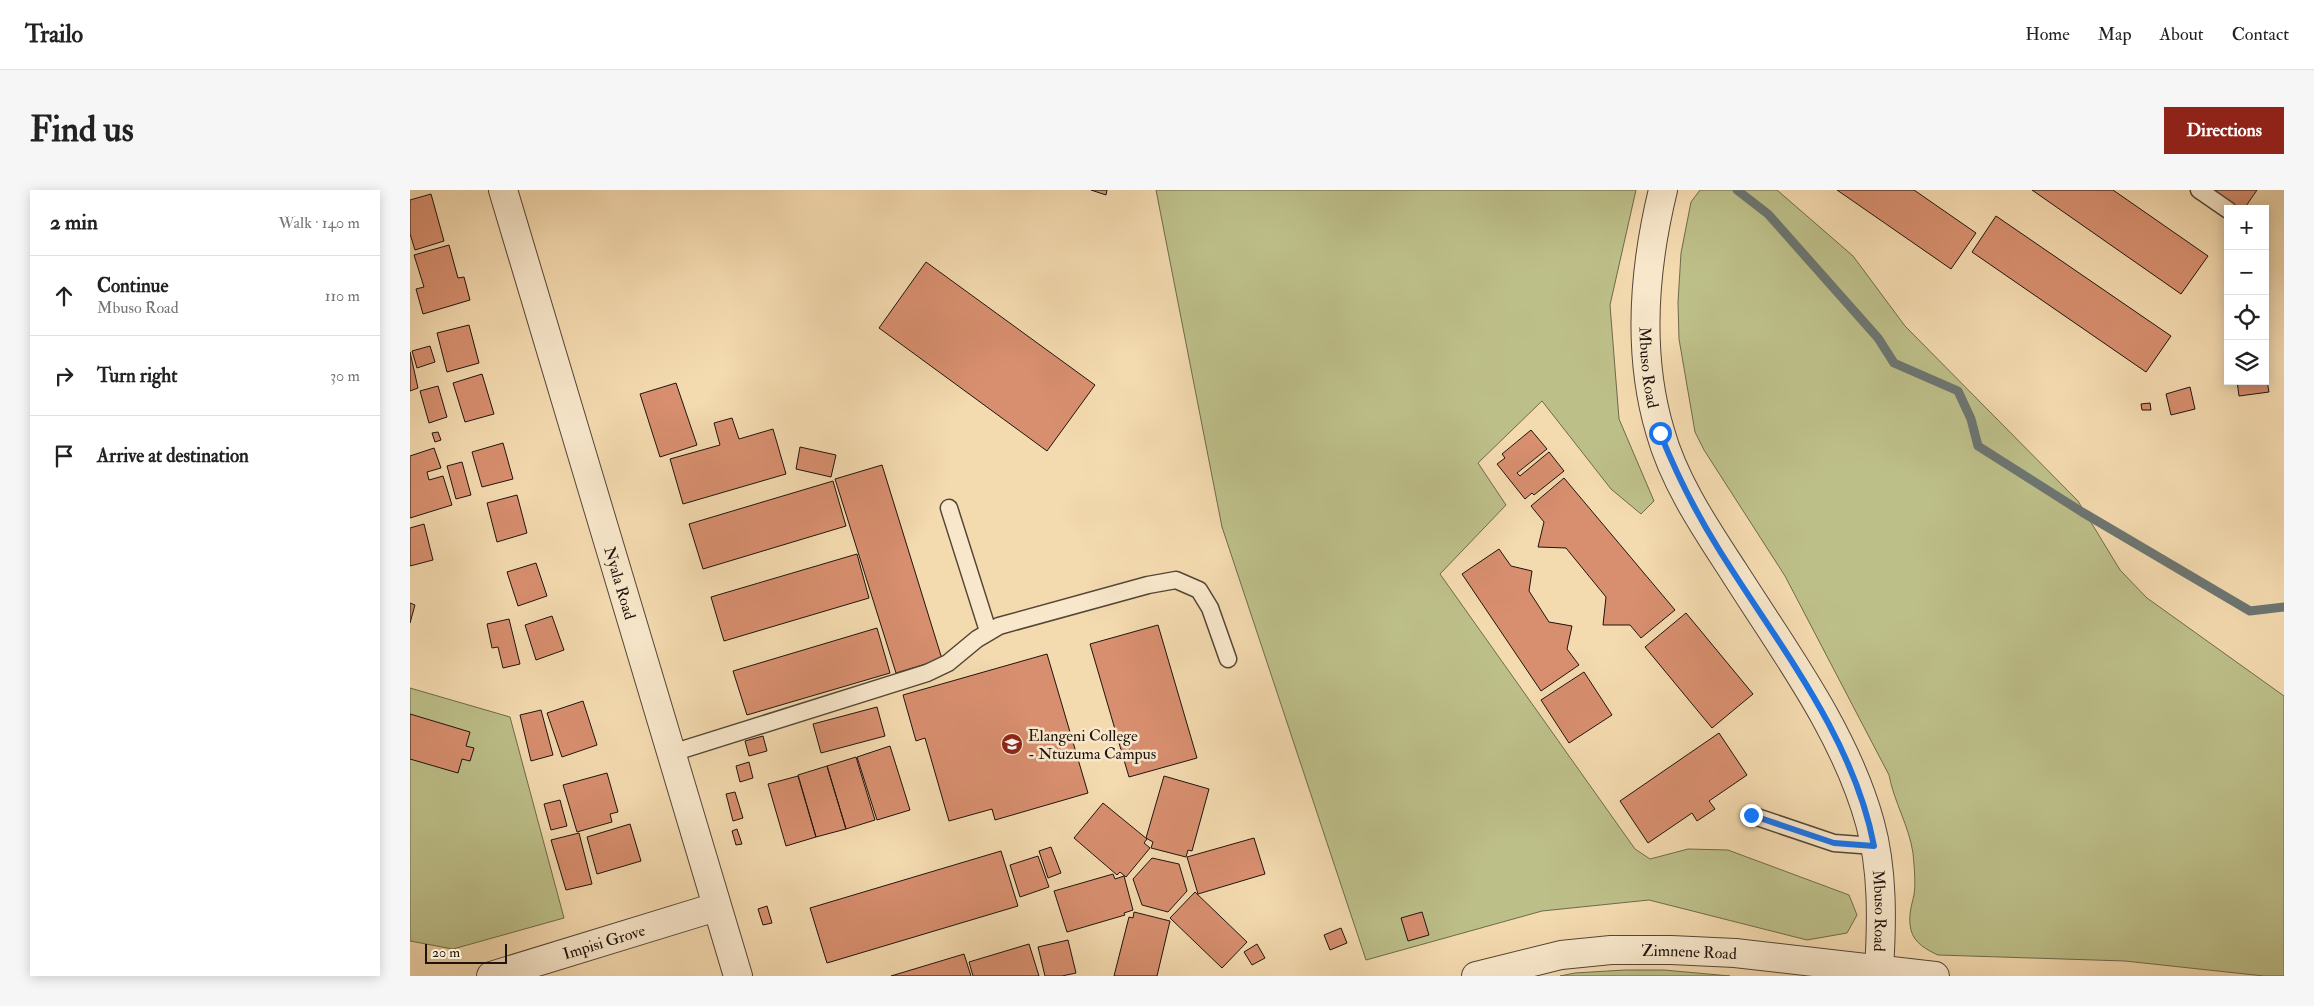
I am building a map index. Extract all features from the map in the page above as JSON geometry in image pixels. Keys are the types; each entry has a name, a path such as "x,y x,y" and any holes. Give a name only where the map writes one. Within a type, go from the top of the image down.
{"street":[{"name":"Nyala Road","path":"503,190 672,753 716,908 738,976"},
{"name":"Mbuso Road","path":"1663,190 1646,285 1646,333 1652,396 1660,433 1685,491 1828,722 1851,770 1870,822 1874,846 1882,931 1878,969"},
{"name":"Impisi Grove","path":"491,976 716,908"},
{"name":"Zimnene Road","path":"1483,975 1561,955 1611,950 1671,950 1736,954 1936,976"}],"lane":[{"path":"2199,190 2224,207"},
{"path":"949,508 988,631"},
{"path":"672,753 927,674 948,663 988,631 1018,620 1148,585 1176,580 1199,590 1210,608 1228,659"},
{"path":"1751,815 1834,843 1874,846"}],"green space":[{"path":"1156,190 1636,190 1610,305 1619,419 1654,501 1641,514 1611,489 1542,401 1478,463 1506,505 1440,574 1635,849 1650,859 1688,849 1728,850 1849,895 1857,915 1847,933 1807,940 1649,900 1542,911 1366,960 1222,527"},
{"path":"1700,190 1777,190 1853,256 1905,326 2078,501 2120,570 2147,598 2284,696 2284,976 2264,976 2125,961 1938,955 1925,948 1915,939 1910,921 1915,885 1913,853 1889,775 1785,576 1704,450 1695,432 1679,339 1678,302 1681,253 1691,202"},
{"path":"410,688 510,717 564,918 453,949 410,941"},
{"path":"1664,970 1730,976 1560,976 1575,973"}],"building":[{"path":"1091,190 1107,190 1106,195"},
{"path":"1837,190 1914,190 1976,233 1951,269"},
{"path":"2032,190 2113,190 2208,256 2181,294"},
{"path":"2205,190 2257,190 2247,205 2227,205"},
{"path":"431,194 444,241 415,250 410,234 410,200"},
{"path":"1996,216 2171,336 2146,372 1972,252"},
{"path":"449,245 458,278 464,277 470,300 423,314 416,289 424,287 414,255"},
{"path":"926,262 1095,385 1047,451 879,328"},
{"path":"469,325 479,363 447,372 437,333"},
{"path":"430,346 435,362 417,368 412,351"},
{"path":"410,352 418,388 410,391"},
{"path":"482,374 494,414 465,422 453,383"},
{"path":"676,383 697,445 660,457 640,394"},
{"path":"2238,385 2268,385 2269,392 2239,396"},
{"path":"438,386 447,417 429,423 420,391"},
{"path":"2190,387 2195,409 2171,415 2166,394"},
{"path":"2150,403 2151,410 2142,410 2141,404"},
{"path":"732,418 739,439 773,429 786,474 683,504 670,459 720,445 714,423"},
{"path":"1531,430 1547,449 1517,473 1520,476 1549,452 1564,471 1534,495 1532,493 1525,499 1497,464 1505,458 1502,454"},
{"path":"438,432 441,440 435,442 432,433"},
{"path":"503,443 513,479 482,487 472,452"},
{"path":"800,447 836,455 831,477 796,469"},
{"path":"434,448 441,468 427,472 429,480 443,476 452,505 410,518 410,456"},
{"path":"462,462 471,495 456,499 447,466"},
{"path":"882,465 942,659 896,673 835,479"},
{"path":"1564,478 1675,610 1641,638 1630,625 1603,625 1606,597 1566,548 1538,547 1544,522 1531,506"},
{"path":"833,481 846,526 703,569 689,524"},
{"path":"517,495 527,533 497,542 487,503"},
{"path":"424,524 433,560 410,566 410,528"},
{"path":"1499,549 1511,566 1532,571 1529,591 1549,622 1572,626 1567,649 1579,665 1541,691 1462,574"},
{"path":"857,554 869,598 724,641 711,597"},
{"path":"536,563 547,596 518,606 507,572"},
{"path":"410,603 415,605 410,623"},
{"path":"1686,613 1753,694 1712,728 1645,647"},
{"path":"552,616 564,650 536,660 525,625"},
{"path":"509,619 520,664 503,668 498,647 492,648 487,624"},
{"path":"1158,625 1197,758 1129,777 1090,644"},
{"path":"877,628 890,673 747,715 733,671"},
{"path":"1047,654 1088,793 995,820 992,809 949,821 925,738 916,741 903,695"},
{"path":"1584,672 1612,715 1569,743 1541,700"},
{"path":"583,701 597,745 562,757 547,713"},
{"path":"877,707 885,736 821,753 813,724"},
{"path":"541,710 553,755 531,761 520,715"},
{"path":"410,714 470,732 466,746 474,748 470,761 462,759 458,773 410,759"},
{"path":"1719,733 1747,775 1709,801 1715,809 1697,821 1692,813 1648,843 1620,801"},
{"path":"763,736 767,751 749,756 745,741"},
{"path":"890,746 910,810 877,820 857,757"},
{"path":"856,757 875,820 846,829 827,766"},
{"path":"749,762 753,778 740,782 736,766"},
{"path":"827,766 846,829 816,837 798,775"},
{"path":"607,773 618,812 610,814 612,822 577,832 563,785"},
{"path":"798,776 816,837 786,846 768,784"},
{"path":"1164,776 1209,789 1192,851 1188,850 1186,857 1151,848 1153,842 1146,838"},
{"path":"735,792 743,818 733,821 726,794"},
{"path":"560,800 567,826 551,830 544,804"},
{"path":"1103,803 1147,839 1144,843 1150,848 1126,877 1120,872 1117,875 1074,838"},
{"path":"630,824 641,861 597,874 587,837"},
{"path":"737,829 742,844 736,845 732,831"},
{"path":"579,833 592,884 566,890 551,840"},
{"path":"1254,838 1265,874 1198,894 1187,857"},
{"path":"1051,847 1061,873 1048,878 1039,851"},
{"path":"1001,851 1018,906 827,963 810,908"},
{"path":"1038,856 1049,887 1020,897 1010,865"},
{"path":"1152,858 1179,864 1187,891 1168,912 1142,905 1133,879"},
{"path":"1113,874 1115,879 1124,876 1133,910 1124,913 1125,915 1067,932 1054,891"},
{"path":"1195,892 1247,942 1222,968 1170,918"},
{"path":"767,906 772,923 763,925 758,909"},
{"path":"1134,912 1170,921 1157,976 1114,976 1129,917 1133,918"},
{"path":"1422,912 1429,935 1408,941 1401,918"},
{"path":"1341,928 1347,943 1330,950 1324,935"},
{"path":"1068,940 1076,973 1062,976 1045,976 1038,947"},
{"path":"1029,944 1039,976 973,976 969,962"},
{"path":"1257,944 1265,958 1252,965 1244,952"},
{"path":"964,954 971,976 891,976"}],"waterway":[{"path":"1737,190 1768,214 1878,338 1894,363 1958,391 1971,419 1978,446 2082,512 2250,611 2284,607"}],"place":[{"name":"Elangeni College - Ntuzuma Campus","path":"1012,744"}],"route":[{"path":"1660,433 1680,483 1718,548 1828,722 1851,770 1870,822 1874,846 1834,843 1751,815"}]}
